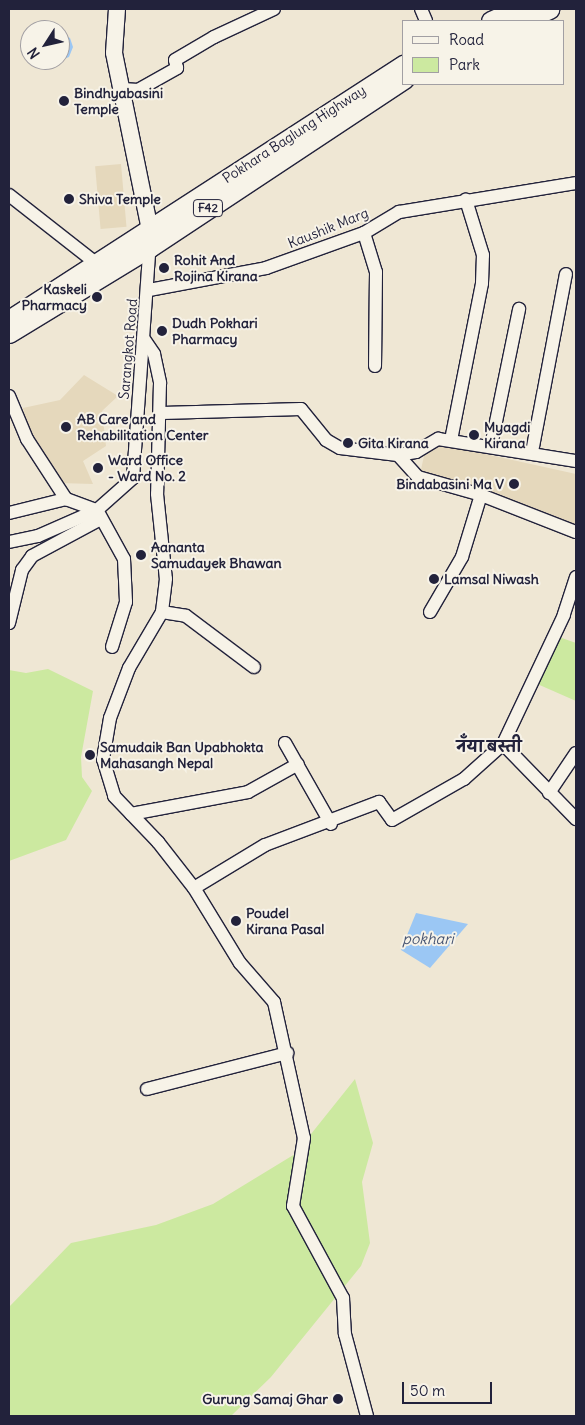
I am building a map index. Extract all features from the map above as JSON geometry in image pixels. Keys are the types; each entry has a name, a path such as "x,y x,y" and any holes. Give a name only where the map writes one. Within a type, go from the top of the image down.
{"highway":[{"path":"493,20 518,9"},
{"path":"524,20 550,9"},
{"name":"Pokhara Baglung Highway","path":"9,333 402,65"},
{"name":"Pokhara Baglung Highway","path":"9,320 97,264 150,238 402,80"}],"main road":[{"path":"117,9 114,53 150,238"}],"street":[{"path":"122,88 138,90 177,68 175,60 214,37 274,9"},
{"name":"Kaushik Marg","path":"149,290 266,268 364,233 400,212 576,183"},
{"path":"9,195 97,264"},
{"path":"452,440 482,283 483,255 466,200"},
{"path":"364,233 376,272 375,366"},
{"name":"Sarangkot Road","path":"9,542 38,536 98,515 133,478 149,290 150,238"},
{"path":"532,452 566,274"},
{"path":"492,446 519,309"},
{"path":"144,339 155,359 162,413 157,494 166,579 162,612 129,668 110,718 103,759 114,796 132,814 194,888 240,963 274,1002 287,1053 304,1138 293,1206 343,1298 345,1334 368,1416"},
{"path":"9,396 27,439 66,499 98,515 124,559 126,602 112,647"},
{"path":"162,413 301,409 333,444 398,455 416,452 438,439 532,452 576,461"},
{"path":"398,455 418,477 481,495 576,532"},
{"path":"430,612 462,557 481,495"},
{"path":"9,513 66,499"},
{"path":"9,623 22,570 32,556 98,515"},
{"path":"194,888 265,845 330,824 379,802 392,820 464,779 503,744 564,615 576,577"},
{"path":"162,612 186,616 254,667"},
{"path":"285,743 330,824"},
{"path":"503,744 576,819"},
{"path":"549,793 576,753"},
{"path":"132,814 248,792 298,764"},
{"path":"147,1089 287,1053"}],"shaded area":[{"path":"121,164 126,227 101,229 95,166"},
{"name":"AB Care and Rehabilitation Center","path":"84,375 118,396 102,411 106,446 83,461 93,484 59,483 31,443 23,408 60,400"},
{"name":"Bindabasini Ma V","path":"426,447 454,447 576,474 576,532 420,474"}],"green space":[{"path":"559,637 576,643 576,701 535,683"},
{"path":"48,669 93,691 81,757 82,777 92,791 66,840 9,861 9,670 26,673"},
{"path":"355,1079 373,1143 362,1182 370,1243 361,1266 271,1377 231,1416 9,1416 9,1307 71,1243 156,1225 213,1204 295,1154"}],"water":[{"path":"70,38 73,47 70,54"},
{"name":"pokhari","path":"416,913 468,924 430,968 401,950"}],"place":[{"name":"Bindhyabasini Temple","path":"64,101"},
{"name":"Shiva Temple","path":"69,199"},
{"name":"Rohit And Rojina Kirana","path":"164,268"},
{"name":"Kaskeli Pharmacy","path":"97,297"},
{"name":"Dudh Pokhari Pharmacy","path":"162,331"},
{"name":"AB Care and Rehabilitation Center","path":"66,427"},
{"name":"Myagdi Kirana","path":"474,435"},
{"name":"Gita Kirana","path":"348,443"},
{"name":"Ward Office - Ward No. 2","path":"98,468"},
{"name":"Bindabasini Ma V","path":"514,484"},
{"name":"Aananta Samudayek Bhawan","path":"141,555"},
{"name":"Lamsal Niwash","path":"434,579"},
{"name":"Samudaik Ban Upabhokta Mahasangh Nepal","path":"90,755"},
{"name":"Poudel Kirana Pasal","path":"236,921"},
{"name":"Gurung Samaj Ghar","path":"338,1399"}],"district":[{"name":"नँया बस्ती","path":"489,747"}]}
